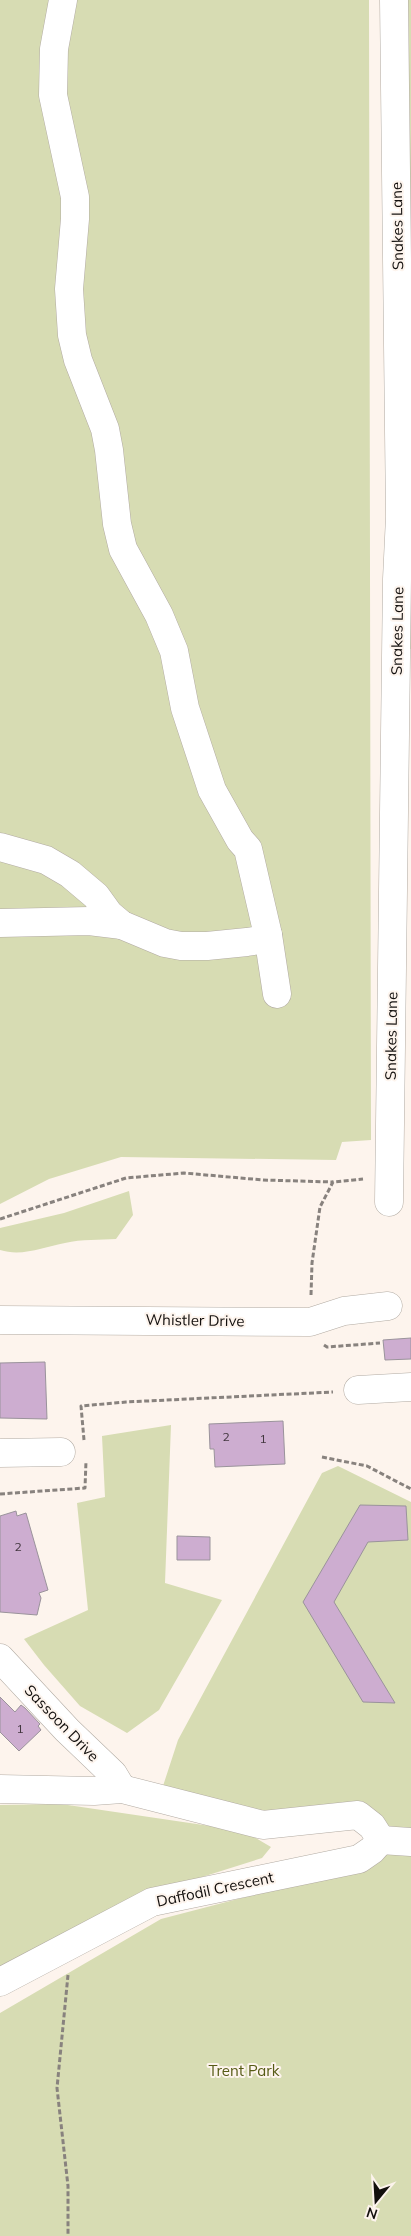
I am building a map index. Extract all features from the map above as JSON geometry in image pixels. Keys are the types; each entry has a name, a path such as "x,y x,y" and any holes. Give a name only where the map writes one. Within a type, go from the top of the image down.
{"street":[{"path":"63,0 54,49 53,95 74,197 75,218 70,289 72,335 81,367 105,430 110,457 117,524 123,549 159,615 174,651 184,708 212,790 240,840 248,849 268,935 277,994"},
{"name":"Snakes Lane","path":"389,1190 402,887 397,579 400,517 394,0"},
{"path":"0,847 46,860 70,874 96,896 109,914 122,925"},
{"path":"0,923 89,921 122,925 165,943 180,946 247,942 260,940 268,935"},
{"name":"Whistler Drive","path":"0,1320 310,1322 344,1311 388,1306"},
{"path":"358,1390 411,1387"},
{"path":"0,1453 77,1452"},
{"name":"Sassoon Drive","path":"0,1658 66,1730 129,1790"},
{"path":"0,1789 129,1790 263,1825 358,1815 372,1826 381,1840 411,1842"},
{"name":"Daffodil Crescent","path":"0,1982 152,1902 360,1859 381,1840"}],"path":[{"path":"0,1219 126,1178 184,1172 263,1180 333,1182 357,1178 389,1190"},
{"path":"333,1182 320,1207 312,1263 310,1322 319,1338 327,1347 380,1343"},
{"path":"0,1494 85,1488 77,1452 81,1406 358,1390"},
{"path":"322,1456 367,1466 411,1489"},
{"path":"64,1948 69,1962 57,2088 68,2186 68,2236"}],"green space":[{"path":"0,0 369,0 371,1140 342,1142 336,1160 121,1157 49,1179 0,1204"},
{"path":"408,0 411,0 411,649 410,649"},
{"path":"129,1191 133,1215 116,1239 84,1240 25,1252 0,1250 0,1228 64,1213"},
{"path":"171,1425 165,1583 222,1600 159,1710 127,1733 80,1706 24,1639 88,1610 77,1503 105,1497 102,1436"},
{"name":"Trent Park","path":"338,1466 411,1502 411,2236 0,2236 0,2013 161,1919 369,1865 382,1826 252,1810 163,1786 178,1740 322,1473"},
{"path":"61,1804 244,1831 271,1847 262,1858 145,1895 0,1973 0,1805"}],"building":[{"path":"411,1338 411,1359 385,1360 383,1340"},
{"path":"45,1362 47,1419 0,1418 0,1363"},
{"path":"283,1421 285,1464 215,1467 214,1449 210,1449 209,1424"},
{"path":"360,1505 406,1506 408,1540 368,1542 334,1602 395,1703 363,1702 303,1602"},
{"path":"16,1511 17,1516 26,1513 48,1590 39,1593 41,1598 37,1615 0,1612 0,1516"},
{"path":"177,1536 210,1537 210,1560 177,1560"},
{"path":"0,1697 15,1712 21,1705 40,1724 38,1726 41,1730 19,1751 0,1732"}]}
